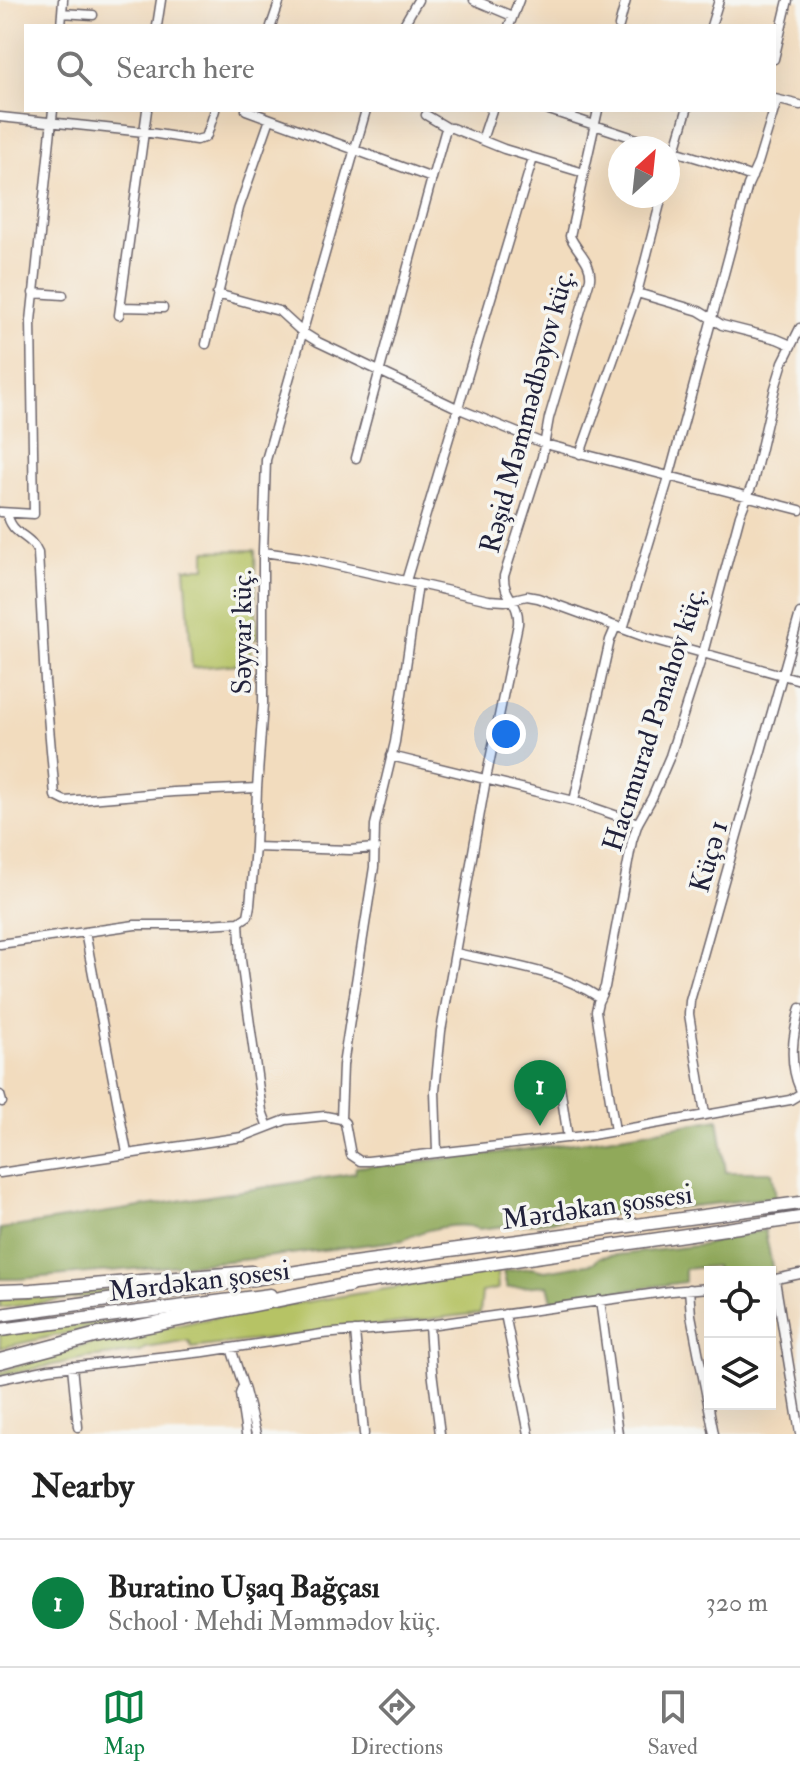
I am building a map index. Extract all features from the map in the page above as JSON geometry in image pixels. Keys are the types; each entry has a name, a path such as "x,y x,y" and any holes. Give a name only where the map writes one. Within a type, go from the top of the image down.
{"highway":[{"path":"0,1361 94,1336 349,1285"}],"main road":[{"name":"Mərdəkan şossesi","path":"401,1256 800,1203"},
{"name":"Mərdəkan şossesi","path":"404,1276 800,1218"},
{"name":"Mərdəkan şosesi","path":"0,1315 401,1256"},
{"path":"0,1291 346,1264"},
{"name":"Mərdəkan şosesi","path":"0,1330 404,1276"}],"street":[{"path":"61,24 63,0"},
{"path":"157,24 161,0"},
{"path":"272,24 280,0"},
{"path":"404,24 418,0"},
{"path":"474,0 511,21 519,0"},
{"path":"620,24 626,0"},
{"path":"712,24 719,0"},
{"path":"776,51 788,0"},
{"path":"62,13 93,15"},
{"path":"776,99 800,105"},
{"path":"4,513 34,514 33,293 53,112"},
{"path":"147,112 120,311 163,308"},
{"path":"0,117 196,140 204,138 214,112"},
{"path":"251,112 432,178"},
{"name":"Səyyar küç.","path":"239,922 250,911 255,847 264,675 266,460 365,112"},
{"path":"482,140 491,112"},
{"path":"555,112 627,136"},
{"name":"Rəşid Məmmədbəyov küç.","path":"437,1152 436,1075 440,1039 486,779 518,624 518,608 504,584 504,576 545,444 549,418 591,274 588,263 570,236 598,112"},
{"path":"675,136 686,112"},
{"path":"574,801 610,640 619,627 669,477 772,112"},
{"path":"426,115 448,128 584,173"},
{"path":"206,344 239,208 270,119"},
{"path":"356,458 378,370 448,128"},
{"path":"680,152 752,177"},
{"path":"406,581 533,158"},
{"path":"580,454 637,293 659,208"},
{"path":"33,293 63,295"},
{"path":"637,293 699,311 722,325 791,345"},
{"path":"217,294 279,311 318,342 457,408 545,444 800,510"},
{"name":"Hacımurad Pənahov küç.","path":"615,1131 596,1011 605,987 632,841 670,756 703,653 740,515 753,482 775,388 783,362 800,328"},
{"path":"4,513 11,526 31,541 38,553 55,796 65,801 257,788"},
{"path":"263,552 299,557 489,600 505,601 527,596 538,598 645,637 800,680"},
{"path":"418,584 397,729 375,825 370,898 343,1065 341,1119 347,1128 351,1155 360,1161 568,1138 790,1100 800,1092 792,1051 800,1008"},
{"name":"Küçə 1","path":"705,1114 689,1014 690,1001 800,613"},
{"path":"391,756 574,801 638,823"},
{"path":"255,847 375,848"},
{"path":"0,944 135,925 239,922 239,943 262,1111 268,1127"},
{"path":"85,932 127,1153"},
{"path":"456,953 548,974 600,998"},
{"path":"560,1086 568,1138"},
{"path":"0,1173 242,1137 295,1118 325,1116 341,1119"},
{"path":"776,1279 800,1274"},
{"path":"0,1379 72,1366 355,1331 429,1325 704,1288"},
{"path":"689,1289 691,1315 714,1434"},
{"path":"600,1300 618,1434"},
{"path":"776,1302 800,1433"},
{"path":"505,1314 529,1434"},
{"path":"429,1325 440,1434"},
{"path":"355,1331 364,1434"},
{"path":"231,1348 256,1434"},
{"path":"72,1366 78,1427"},
{"path":"243,1386 240,1394 246,1434"}],"green space":[{"path":"255,550 257,639 250,640 251,663 192,668 185,568 205,568 205,551"},
{"path":"718,1119 726,1172 772,1172 776,1197 478,1229 451,1226 404,1240 250,1259 0,1279 0,1229 355,1173 356,1167 537,1148"},
{"path":"765,1230 772,1266 685,1269 685,1282 552,1301 548,1285 507,1288 503,1271 531,1268 545,1271 593,1263 600,1257 703,1245"},
{"path":"497,1271 498,1289 482,1292 480,1313 192,1348 189,1341 0,1376 0,1372 95,1342 232,1314"},
{"path":"145,1285 166,1286 0,1308 0,1299"},
{"path":"185,1312 99,1326 0,1348 0,1334"}],"place":[{"name":"Buratino Uşaq Bağçası","path":"540,1126"}]}
